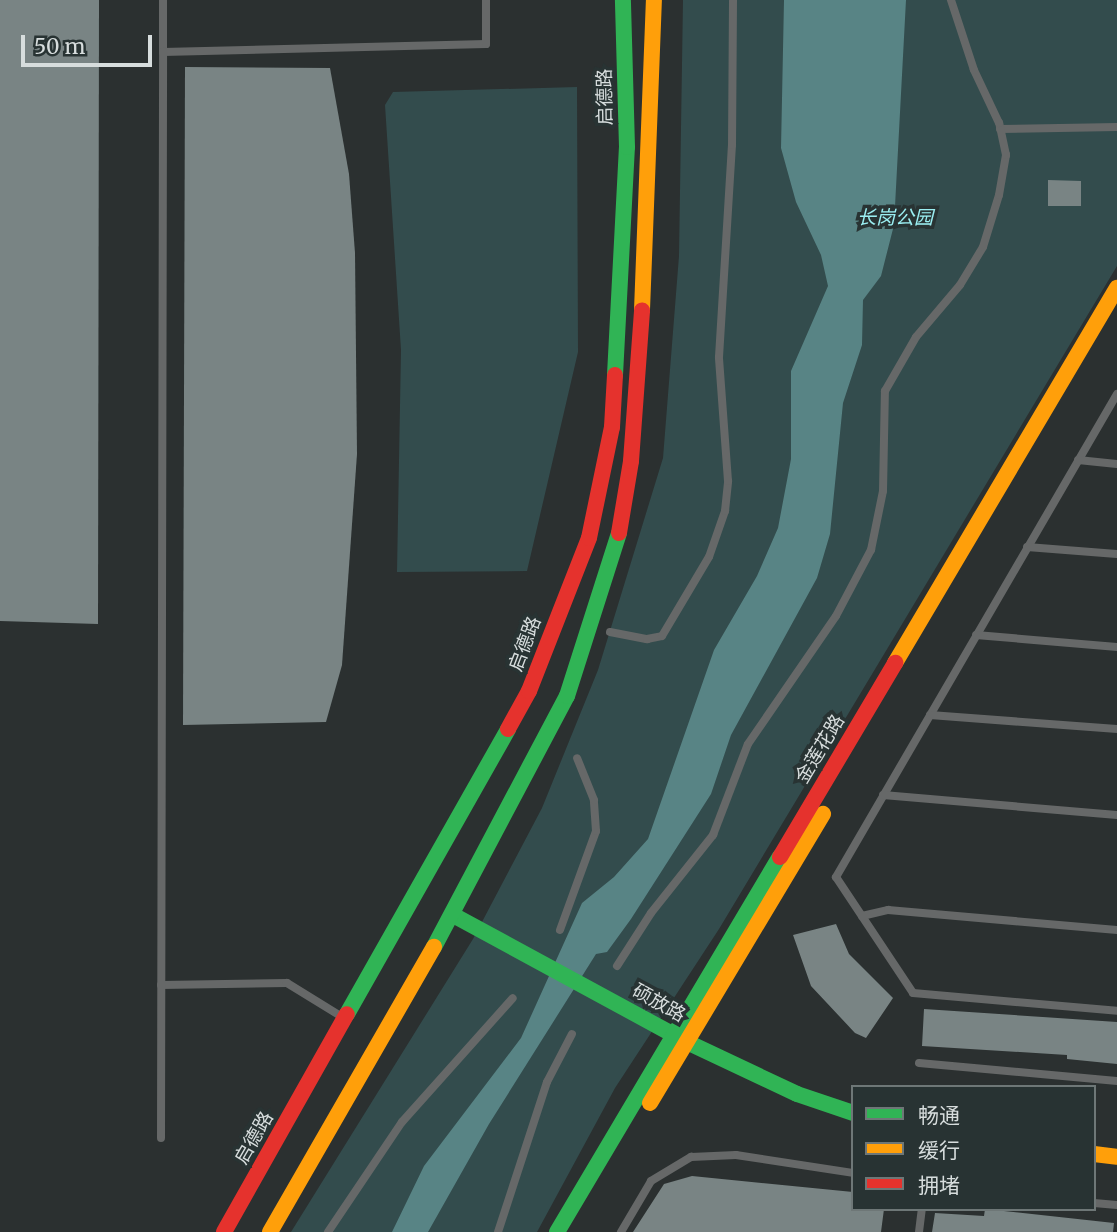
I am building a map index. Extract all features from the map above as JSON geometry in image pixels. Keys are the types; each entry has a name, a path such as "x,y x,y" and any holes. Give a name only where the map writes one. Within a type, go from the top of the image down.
{"street":[{"name":"启德路","path":"224,1232 346,1020 529,691 589,538 612,427 627,147 623,0"},
{"path":"270,1232 453,915 567,696 615,550 631,461 645,269 654,0"},
{"name":"金莲花路","path":"557,1232 671,1034 1117,288"},
{"name":"金莲花路","path":"573,1232 689,1043 1117,312"},
{"name":"硕放路","path":"453,915 689,1043 797,1094 851,1112"},
{"path":"1096,1154 1117,1157"}],"lane":[{"path":"161,1139 163,0"},
{"path":"163,52 486,44 486,0"},
{"path":"610,632 647,639 662,636 709,557 725,511 728,481 719,357 732,145 733,0"},
{"path":"617,966 651,913 713,835 748,744 836,616 871,550 883,491 885,391 916,337 960,285 983,247 999,195 1006,155 1000,129 951,0"},
{"path":"1000,129 1117,127"},
{"path":"1117,394 836,877 912,993 1117,1011"},
{"path":"1077,460 1117,464"},
{"path":"1027,547 1117,554"},
{"path":"976,635 1117,647"},
{"path":"930,715 1117,729"},
{"path":"560,930 596,831 594,800 577,758"},
{"path":"883,795 1117,815"},
{"path":"862,916 888,911 1117,930"},
{"path":"161,985 288,983 346,1020"},
{"path":"328,1232 402,1122 513,998"},
{"path":"498,1232 547,1082 572,1034"},
{"path":"919,1063 1117,1081"},
{"path":"621,1232 651,1181 672,1164 691,1157 736,1155 851,1173"},
{"path":"1096,1203 1117,1205"},
{"path":"919,1232 922,1211"}],"green space":[{"name":"长岗公园","path":"683,0 1117,0 1117,266 719,929 615,1088 537,1232 291,1232 473,939 542,808 598,670 663,458 679,256"},
{"path":"577,87 578,352 527,571 397,572 401,350 385,105 393,92"}],"shaded area":[{"path":"784,0 906,0 894,225 881,276 863,300 862,345 843,403 830,534 817,578 731,735 711,794 631,919 607,952 596,954 489,1124 428,1232 392,1232 424,1166 521,1038 582,903 614,877 648,839 714,650 757,576 778,528 791,459 791,371 828,286 821,255 796,202 781,148"}],"building":[{"path":"0,0 99,0 98,624 0,621"},
{"path":"185,67 330,68 349,174 355,253 357,454 342,665 326,722 183,725"},
{"path":"1048,180 1081,181 1081,206 1048,206"},
{"path":"836,924 849,954 893,998 866,1038 855,1033 811,986 793,935"},
{"path":"924,1009 1117,1022 1117,1064 1067,1059 1067,1055 922,1046"},
{"path":"692,1176 851,1192 851,1211 884,1211 881,1232 633,1232 664,1184"},
{"path":"985,1211 1003,1211 1114,1223 1113,1232 932,1232 935,1213 984,1216"}],"traffic: fast":[{"path":"615,375 627,147 623,0"},
{"path":"434,947 567,696 619,533"},
{"path":"347,1014 508,729"},
{"path":"557,1232 780,857"},
{"path":"453,915 689,1043 797,1094 851,1112"}],"traffic: slow":[{"path":"642,310 654,0"},
{"path":"895,663 1117,288"},
{"path":"650,1103 823,814"},
{"path":"270,1232 434,947"},
{"path":"1096,1154 1117,1157"}],"traffic: jam":[{"path":"619,533 631,461 642,310"},
{"path":"508,729 529,691 589,538 612,427 615,375"},
{"path":"780,857 895,663"},
{"path":"224,1232 347,1014"}]}
